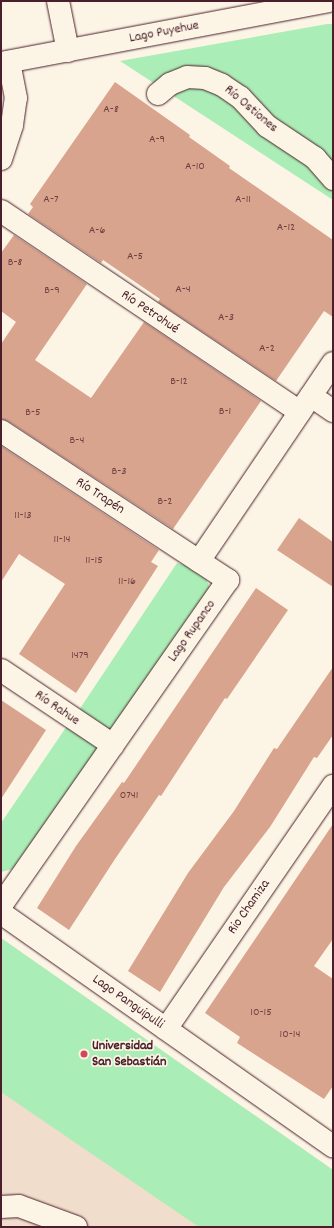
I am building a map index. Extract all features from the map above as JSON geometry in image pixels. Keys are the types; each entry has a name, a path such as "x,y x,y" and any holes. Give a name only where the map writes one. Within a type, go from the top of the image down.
{"street":[{"path":"58,1 68,51"},
{"name":"Lago Puyehue","path":"5,62 68,51 295,4 328,1"},
{"path":"1,159 12,124 16,98 5,62"},
{"name":"Río Ostiones","path":"158,94 170,84 188,77 205,78 222,85 240,97 267,126 314,158 333,179"},
{"name":"Río Petrohué","path":"1,211 305,404 333,411"},
{"path":"199,561 333,363"},
{"name":"Río Trapén","path":"1,430 199,561"},
{"name":"Lago Rupanco","path":"1,906 228,580 199,561"},
{"name":"Río Rahue","path":"1,670 113,745"},
{"name":"Rio Chamiza","path":"166,1029 333,786"},
{"name":"Lago Panguipulli","path":"1,913 333,1146"},
{"path":"1,1207 19,1206 76,1227"}],"shaded area":[{"name":"Universidad San Sebastián","path":"1,938 333,1170 333,1227 1,1227"}],"green space":[{"path":"327,24 333,24 333,200 120,61"},
{"path":"177,563 189,566 206,579 210,588 114,729 109,729 77,713"},
{"path":"69,723 100,749 13,869 1,872 1,823"},
{"name":"Universidad San Sebastián","path":"1,938 333,1170 333,1227 199,1227 1,1092"}],"building":[{"path":"115,82 190,135 189,137 230,166 229,168 333,240 333,317 324,311 276,381 158,302 160,299 103,260 101,263 28,214 33,207 30,204"},
{"path":"14,235 87,284 35,360 91,398 144,322 261,401 173,529 8,421 1,419 1,344 16,322 1,311 1,253"},
{"path":"1,446 159,550 151,562 158,566 76,693 19,654 65,584 19,554 1,582"},
{"path":"299,518 333,542 333,587 277,550"},
{"path":"256,588 288,610 227,699 225,698 161,796 159,795 115,859 69,930 37,908 76,846 122,782 124,783"},
{"path":"333,667 333,735 317,758 314,757 270,827 224,887 160,992 128,971 188,873 234,811 274,748 277,749"},
{"path":"1,700 46,730 1,799"},
{"path":"333,824 333,939 314,966 333,979 333,1086 324,1099 237,1043 240,1037 205,1013"}],"place":[{"name":"Universidad San Sebastián","path":"84,1054"}]}
